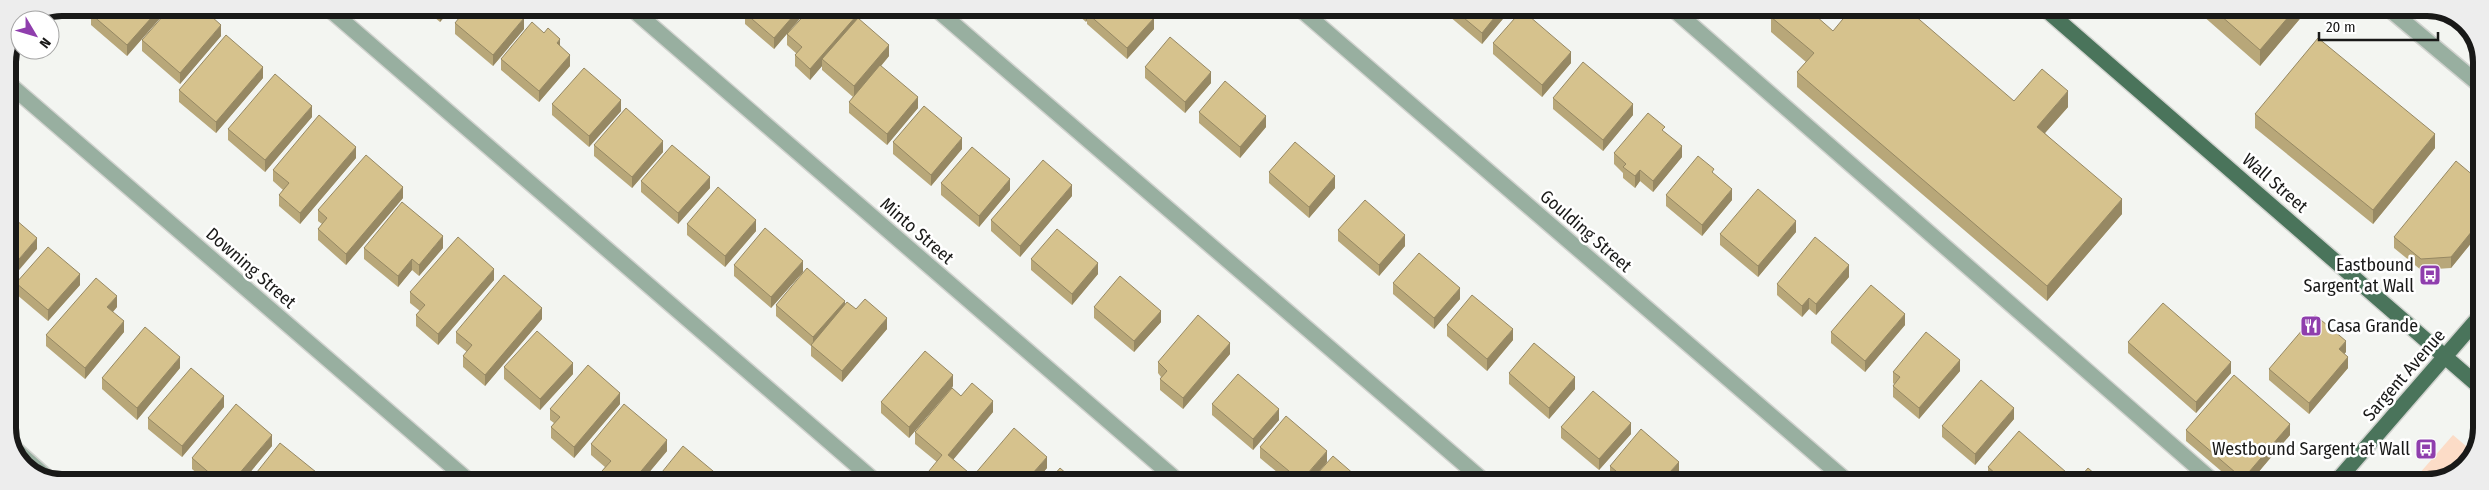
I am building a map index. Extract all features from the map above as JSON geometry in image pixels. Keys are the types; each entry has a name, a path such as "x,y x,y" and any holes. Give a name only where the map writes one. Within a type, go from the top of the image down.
{"main road":[{"name":"Wall Street","path":"2053,16 2473,381"},
{"name":"Sargent Avenue","path":"2343,474 2473,325"}],"street":[{"path":"337,16 867,474"},
{"name":"Minto Street","path":"640,16 1170,474"},
{"path":"944,16 1476,474"},
{"name":"Goulding Street","path":"1308,16 1839,474"},
{"path":"1681,16 2205,474"},
{"path":"2398,16 2473,79"},
{"name":"Downing Street","path":"16,90 461,474"}],"shaded area":[{"path":"2453,435 2468,448 2455,464 2447,469 2419,474"}],"building":[{"path":"93,16 153,16 127,45"},
{"path":"163,16 211,16 221,25 180,73 142,40"},
{"path":"461,16 522,16 524,18 493,55 455,23"},
{"path":"748,16 793,16 774,38"},
{"path":"804,16 856,16 810,69 795,55 802,47 787,34"},
{"path":"1090,16 1152,16 1154,18 1127,48"},
{"path":"1462,16 1496,16 1482,33"},
{"path":"1517,16 1529,16 1571,52 1542,85 1493,43"},
{"path":"1816,16 1833,31 1845,16 1915,16 2014,101 2042,69 2068,91 2037,127 2122,199 2047,286 1797,72 1814,53 1771,17"},
{"path":"2221,16 2289,16 2260,50"},
{"path":"858,18 889,45 854,86 822,59"},
{"path":"532,22 544,33 548,28 560,39 557,43 570,55 539,91 501,59"},
{"path":"226,35 263,67 216,122 179,90"},
{"path":"1170,37 1211,72 1185,102 1145,67"},
{"path":"2318,38 2435,134 2373,210 2255,114"},
{"path":"1583,62 1633,104 1603,140 1553,98"},
{"path":"880,65 918,97 887,134 849,102"},
{"path":"584,68 621,100 589,136 552,104"},
{"path":"275,74 312,106 265,160 228,129"},
{"path":"1225,81 1266,116 1240,147 1199,112"},
{"path":"924,106 962,138 931,175 893,142"},
{"path":"626,108 663,141 632,177 594,145"},
{"path":"1648,113 1665,127 1662,130 1682,146 1653,181 1640,170 1635,176 1623,167 1626,164 1614,153"},
{"path":"319,115 356,147 300,213 279,195 289,183 273,170"},
{"path":"1295,142 1335,176 1309,207 1269,172"},
{"path":"672,145 710,177 678,213 641,181"},
{"path":"972,147 1010,179 979,216 941,183"},
{"path":"366,155 403,187 346,254 318,229 327,218 318,210"},
{"path":"1698,156 1714,169 1712,172 1732,189 1702,225 1666,195"},
{"path":"1043,160 1072,185 1020,246 991,220"},
{"path":"2456,161 2473,175 2473,230 2451,257 2421,259 2394,237"},
{"path":"718,187 756,220 725,256 687,224"},
{"path":"1758,189 1796,221 1758,266 1720,234"},
{"path":"1365,200 1405,235 1379,265 1338,230"},
{"path":"402,202 443,236 419,265 412,259 398,276 364,248"},
{"path":"16,220 37,238 16,263"},
{"path":"765,228 803,261 771,297 734,265"},
{"path":"1057,229 1098,263 1072,294 1031,259"},
{"path":"458,237 494,269 438,334 416,315 425,305 410,292"},
{"path":"1815,237 1849,265 1816,304 1809,298 1802,306 1777,284"},
{"path":"48,247 80,274 48,310 16,283"},
{"path":"1419,253 1460,288 1434,318 1393,283"},
{"path":"807,268 845,301 813,337 776,305"},
{"path":"504,275 542,308 485,375 463,356 472,345 456,332"},
{"path":"1120,276 1161,311 1134,341 1094,307"},
{"path":"96,278 117,296 107,307 124,321 85,368 46,335"},
{"path":"1871,285 1905,314 1865,361 1831,332"},
{"path":"1472,295 1513,329 1487,359 1447,325"},
{"path":"865,299 887,318 842,371 811,345 847,302 856,309"},
{"path":"2163,303 2231,362 2196,402 2128,342"},
{"path":"1198,315 1230,343 1183,398 1160,379 1167,371 1158,362"},
{"path":"2315,315 2346,341 2339,349 2348,357 2309,403 2269,369"},
{"path":"145,327 180,357 137,408 102,378"},
{"path":"537,331 573,363 540,399 504,367"},
{"path":"1926,332 1960,360 1919,408 1893,386 1900,377 1893,372"},
{"path":"1534,343 1575,377 1549,408 1509,373"},
{"path":"925,351 953,375 909,427 881,402"},
{"path":"588,365 620,393 574,447 551,427 560,417 550,409"},
{"path":"191,368 224,396 182,446 148,418"},
{"path":"1238,374 1279,409 1253,439 1212,404"},
{"path":"2234,375 2290,424 2247,474 2237,474 2186,430"},
{"path":"1981,380 2014,408 1975,454 1942,426"},
{"path":"972,383 993,401 948,455 968,472 966,474 927,474 942,455 915,432 952,388 961,396"},
{"path":"1593,391 1631,423 1599,459 1561,427"},
{"path":"236,404 272,435 239,474 211,474 192,458"},
{"path":"624,404 667,440 639,474 606,474 602,471 611,461 591,444"},
{"path":"1286,416 1327,451 1307,474 1293,474 1260,447"},
{"path":"1014,428 1047,457 1032,474 975,474"},
{"path":"1641,429 1679,462 1668,474 1620,474 1610,466"},
{"path":"2019,431 2066,472 2064,474 1996,474 1988,467"},
{"path":"280,443 316,472 315,474 255,474"},
{"path":"683,446 717,474 660,474"},
{"path":"1333,456 1354,474 1317,474"},
{"path":"1060,468 1067,474 1055,474"},
{"path":"2088,468 2095,474 2083,474"}],"place":[{"name":"Eastbound Sargent at Wall","path":"2430,275"},
{"name":"Casa Grande","path":"2311,326"},
{"name":"Westbound Sargent at Wall","path":"2426,449"}]}
